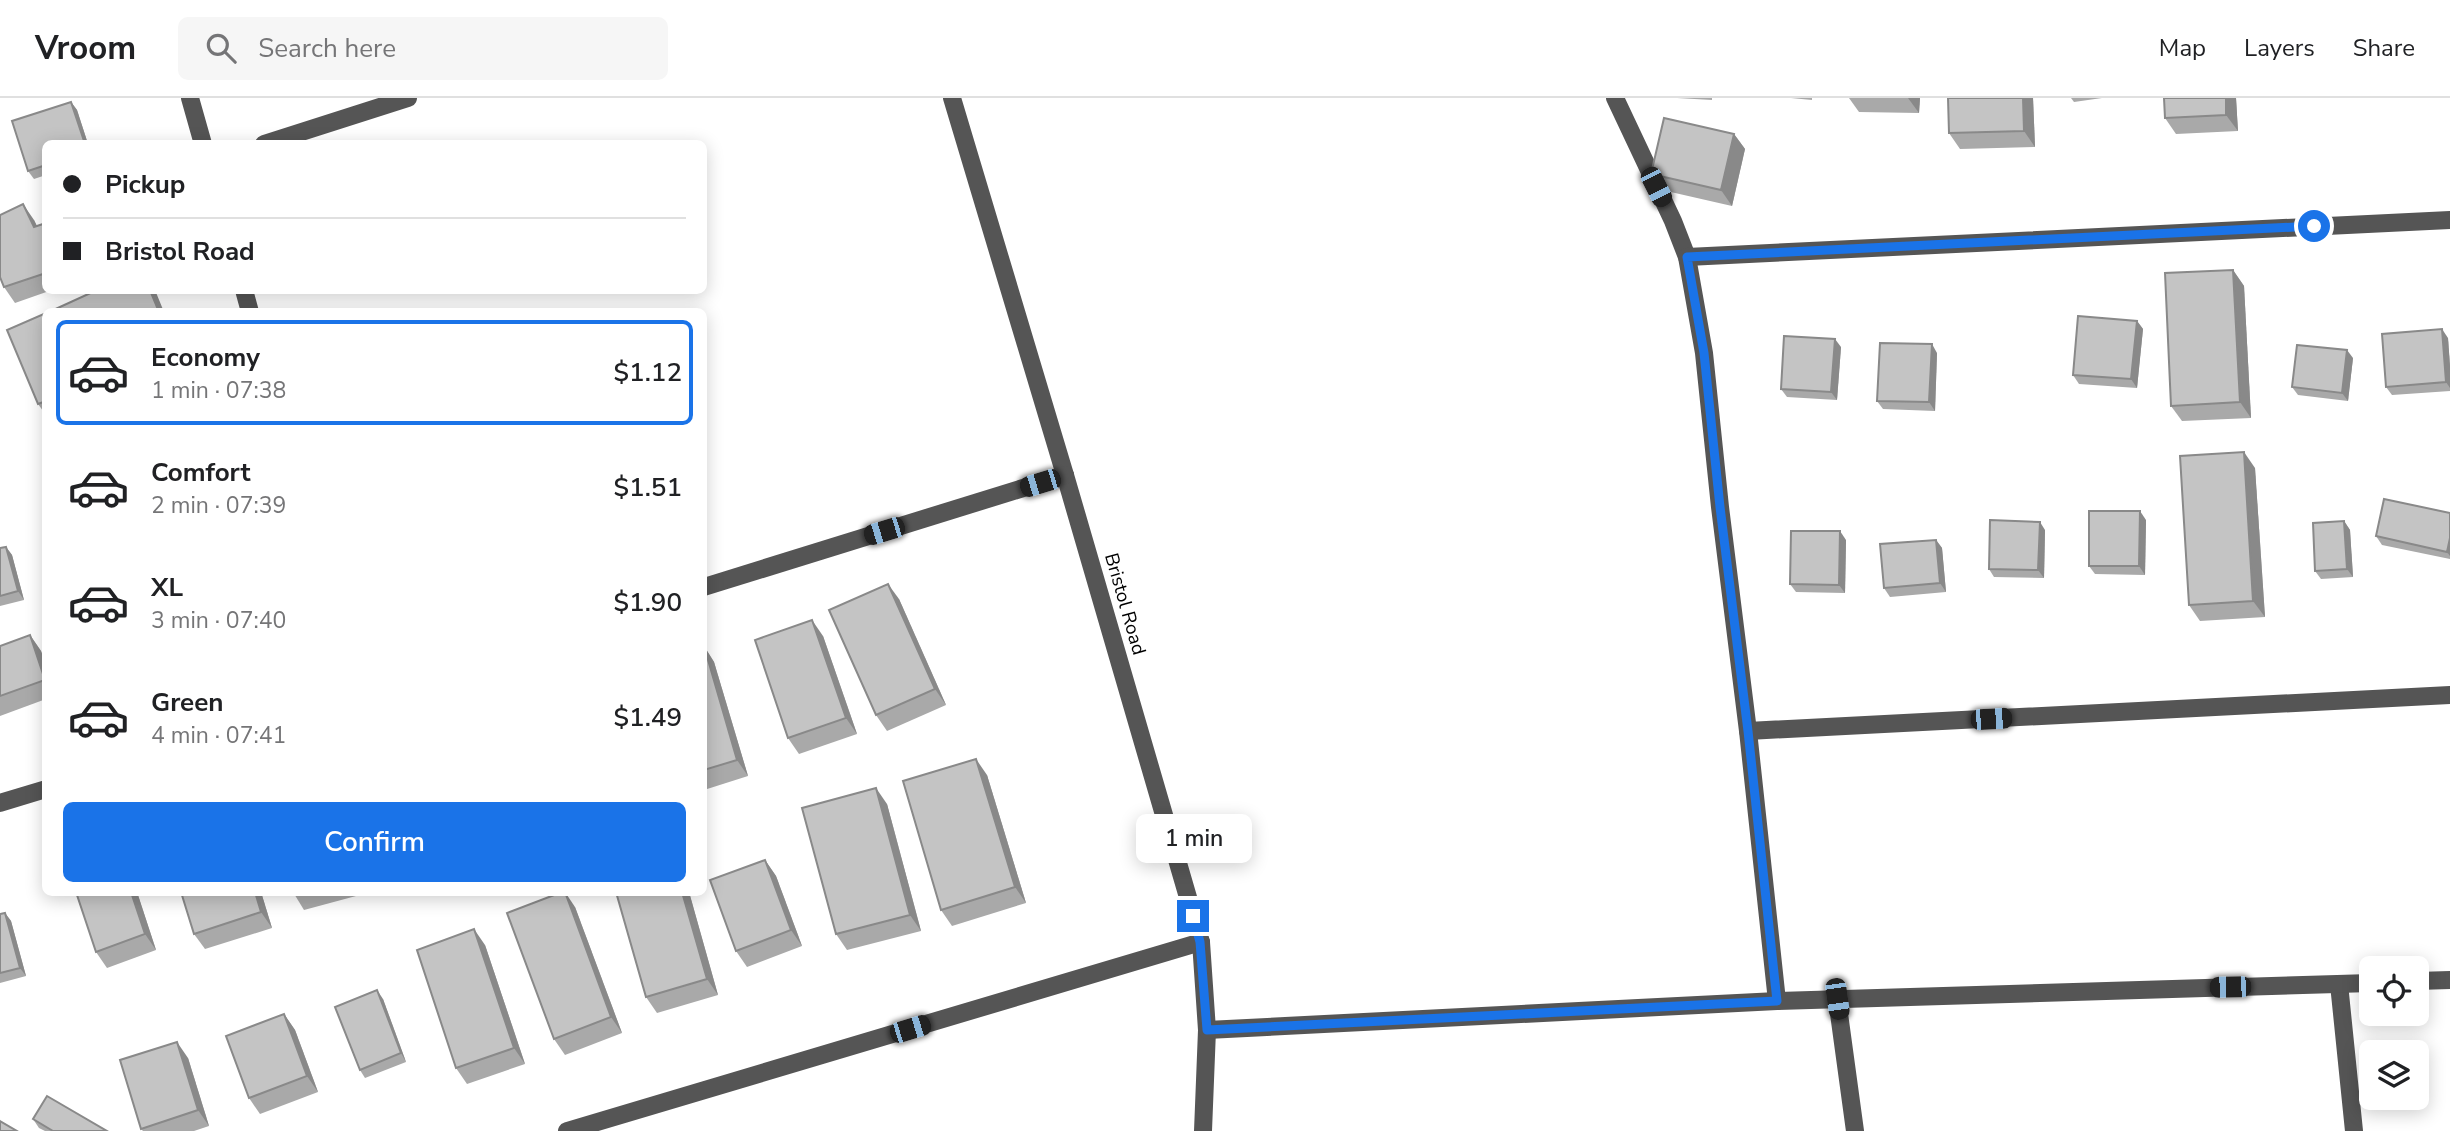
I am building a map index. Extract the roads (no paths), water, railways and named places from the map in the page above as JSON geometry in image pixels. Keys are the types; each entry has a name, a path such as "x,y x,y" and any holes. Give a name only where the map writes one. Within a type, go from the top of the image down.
{"street":[{"path":"190,98 202,140"},
{"path":"277,140 408,98"},
{"name":"Bristol Road","path":"952,98 1065,475 1200,942 1207,1030 1203,1131"},
{"path":"1615,98 1687,257 1704,353 1777,1001"},
{"path":"1687,257 2450,220"},
{"path":"707,586 1065,475"},
{"path":"1748,731 2450,695"},
{"path":"0,803 42,790"},
{"path":"567,1131 1200,942"},
{"path":"2429,981 2450,980"},
{"path":"1207,1030 1777,1001 2359,983"},
{"path":"2339,984 2354,1131"},
{"path":"1837,999 1855,1131"}]}
